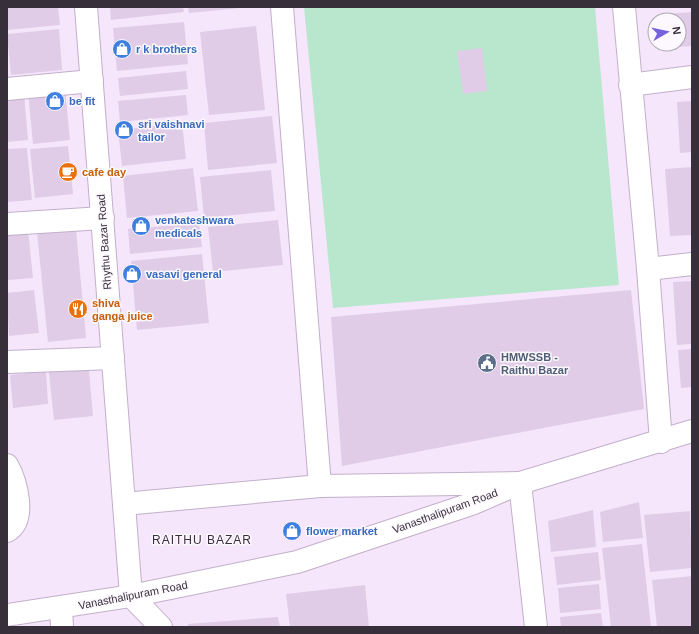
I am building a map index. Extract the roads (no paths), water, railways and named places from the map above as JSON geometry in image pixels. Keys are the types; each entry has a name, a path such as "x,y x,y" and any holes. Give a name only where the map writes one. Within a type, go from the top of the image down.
{"street":[{"name":"Rhythu Bazar Road","path":"86,7 131,596"},
{"path":"282,7 320,486"},
{"path":"624,7 648,269 661,442"},
{"path":"630,85 692,77"},
{"path":"7,89 92,81"},
{"path":"7,224 102,218"},
{"path":"648,269 692,264"},
{"path":"7,362 113,358"},
{"name":"Vanasthalipuram Road","path":"7,615 61,618 131,596 297,562 474,503 520,483 661,442 692,431"},
{"path":"7,464 13,474 17,492 18,516 16,524 7,531"},
{"path":"124,504 320,486 520,483 536,627"},
{"path":"131,596 161,627"}],"place":[{"name":"r k brothers","path":"122,49"},
{"name":"be fit","path":"55,101"},
{"name":"sri vaishnavi tailor","path":"124,130"},
{"name":"cafe day","path":"68,172"},
{"name":"venkateshwara medicals","path":"141,226"},
{"name":"vasavi general","path":"132,274"},
{"name":"shiva ganga juice","path":"78,309"},
{"name":"HMWSSB - Raithu Bazar","path":"487,363"},
{"name":"flower market","path":"292,531"}],"district":[{"name":"RAITHU BAZAR","path":"202,540"}]}
